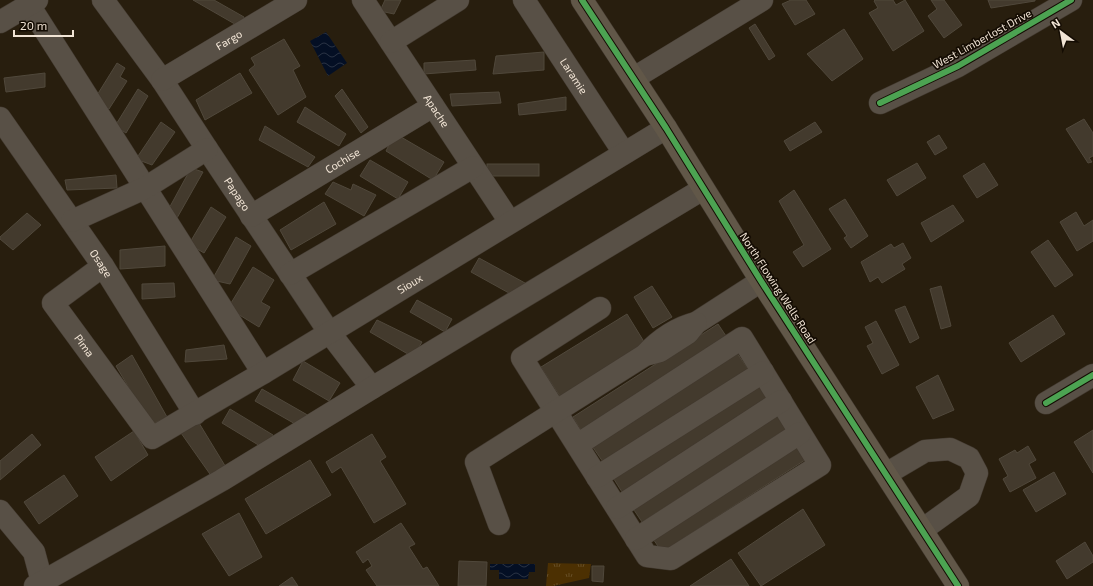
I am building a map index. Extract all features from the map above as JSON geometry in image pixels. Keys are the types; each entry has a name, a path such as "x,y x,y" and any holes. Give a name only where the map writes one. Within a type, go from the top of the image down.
{"main road":[{"name":"North Flowing Wells Road","path":"582,0 634,78 761,281 958,586"}],"street":[{"name":"Papago","path":"103,0 162,80 329,332 372,388"},
{"name":"Fargo","path":"162,80 296,0"},
{"name":"Apache","path":"363,0 510,222"},
{"path":"391,42 458,0"},
{"name":"Laramie","path":"524,0 624,153"},
{"path":"634,78 762,0"},
{"name":"West Limberlost Drive","path":"880,103 958,66 1071,0"},
{"path":"0,22 33,2 145,188 263,373"},
{"name":"Cochise","path":"251,216 433,106"},
{"name":"Osage","path":"0,118 103,266 195,414"},
{"name":"Sioux","path":"152,438 263,373 666,128"},
{"path":"72,221 145,188 207,150"},
{"path":"290,274 473,167"},
{"path":"0,510 34,552 39,584 222,480 703,188"},
{"name":"Pima","path":"103,266 53,303 152,438"},
{"path":"499,524 476,462 645,356 660,351 688,333 696,323 761,281"},
{"path":"577,445 742,338 820,465 671,559 647,556 522,358 600,308"},
{"path":"597,477 763,372"},
{"path":"1046,403 1093,374"},
{"path":"616,508 781,401"},
{"path":"636,539 800,433"},
{"path":"886,474 925,451 950,449 969,458 977,473 969,496 922,530"}],"green space":[{"path":"548,563 591,564 589,578 553,586 546,586"}],"water":[{"path":"326,32 347,63 328,76 310,41"},
{"path":"490,564 535,564 535,572 529,572 528,579 499,579 499,570 490,570"}],"building":[{"path":"193,0 214,0 244,17 240,27"},
{"path":"385,0 401,0 394,14 380,11"},
{"path":"791,0 806,0 815,14 795,25 782,4"},
{"path":"893,0 896,5 905,0 924,31 893,51 869,13 878,8 874,1"},
{"path":"931,0 944,0 962,25 944,38 928,16 937,9"},
{"path":"988,0 1035,0 1035,1 991,8"},
{"path":"755,24 775,56 769,60 749,28"},
{"path":"844,29 863,59 832,81 807,54"},
{"path":"284,39 300,66 293,70 306,97 278,115 249,70 255,65 251,58"},
{"path":"544,52 544,70 493,74 496,56"},
{"path":"475,60 476,70 424,74 424,63"},
{"path":"117,63 125,68 120,77 127,81 109,109 94,100"},
{"path":"45,73 45,87 6,92 4,78"},
{"path":"240,73 252,93 205,120 196,100"},
{"path":"138,89 148,96 126,133 115,126"},
{"path":"342,89 368,127 361,133 335,96"},
{"path":"499,92 501,103 452,106 450,94"},
{"path":"566,97 566,110 519,115 518,104"},
{"path":"305,107 346,134 339,146 297,122"},
{"path":"1084,119 1093,133 1093,156 1089,158 1092,162 1088,163 1066,129"},
{"path":"161,122 175,132 152,165 136,159"},
{"path":"815,122 822,132 790,151 784,141"},
{"path":"265,126 315,157 308,167 259,140"},
{"path":"939,135 947,148 935,155 927,142"},
{"path":"401,137 444,162 433,180 386,151 390,143"},
{"path":"370,160 408,182 398,199 360,176"},
{"path":"917,163 926,178 897,196 887,180"},
{"path":"984,163 998,185 977,198 963,176"},
{"path":"487,164 539,164 539,176 487,176"},
{"path":"191,168 203,172 177,218 167,212"},
{"path":"116,175 117,188 67,190 65,180"},
{"path":"333,182 351,190 353,184 376,195 364,216 325,194"},
{"path":"794,190 831,249 803,267 793,252 804,245 779,201"},
{"path":"845,199 868,236 851,248 844,238 847,236 829,209"},
{"path":"324,202 336,224 291,250 280,230"},
{"path":"953,205 964,221 931,242 921,223"},
{"path":"211,207 226,217 204,253 189,244"},
{"path":"1076,212 1084,226 1093,220 1093,241 1077,251 1060,222"},
{"path":"27,213 41,225 13,250 0,239 0,237"},
{"path":"236,237 251,246 230,284 212,280"},
{"path":"1048,240 1073,275 1055,287 1031,252"},
{"path":"903,243 911,258 902,264 905,269 882,283 878,277 870,282 861,262 891,244 894,248"},
{"path":"165,246 165,266 120,269 120,250"},
{"path":"479,258 525,283 518,298 471,272"},
{"path":"253,267 274,280 261,302 270,307 259,327 228,308"},
{"path":"174,283 175,297 142,299 142,284"},
{"path":"652,286 672,317 653,328 634,297"},
{"path":"941,286 951,326 941,329 930,289"},
{"path":"417,300 452,319 445,332 410,312"},
{"path":"905,306 919,338 910,343 895,310"},
{"path":"627,314 646,345 561,398 541,367"},
{"path":"1053,315 1065,334 1021,362 1009,343"},
{"path":"377,320 422,342 413,357 370,332"},
{"path":"876,321 899,365 882,374 867,346 873,343 865,327"},
{"path":"718,324 728,339 582,432 573,417"},
{"path":"224,345 227,359 185,362 186,350"},
{"path":"737,353 748,369 603,462 592,446"},
{"path":"132,355 167,417 151,425 116,366"},
{"path":"303,361 340,383 329,401 293,380"},
{"path":"938,375 954,410 933,419 916,387"},
{"path":"757,383 767,399 622,492 612,476"},
{"path":"262,389 311,417 304,429 255,401"},
{"path":"230,409 273,435 265,449 222,423"},
{"path":"776,413 786,429 642,522 632,507"},
{"path":"199,423 227,469 212,477 181,433"},
{"path":"1093,430 1093,473 1074,442"},
{"path":"134,431 148,455 111,481 95,457"},
{"path":"32,434 41,445 0,480 0,461"},
{"path":"372,434 386,457 380,461 406,504 374,523 341,467 332,473 326,462"},
{"path":"795,444 805,460 662,552 651,536"},
{"path":"1028,446 1036,460 1029,464 1036,478 1010,492 1003,479 1008,476 999,459 1015,450 1017,453"},
{"path":"310,460 331,495 266,534 245,499"},
{"path":"1054,472 1066,494 1036,512 1023,490"},
{"path":"64,475 78,496 39,524 24,502"},
{"path":"803,509 825,545 761,586 738,553"},
{"path":"239,513 262,557 229,576 202,534"},
{"path":"401,523 415,544 409,547 423,569 427,567 439,586 377,586 366,570 372,566 368,559 363,563 356,552"},
{"path":"1085,542 1093,556 1093,562 1067,579 1056,561"},
{"path":"731,559 749,586 690,586"},
{"path":"459,561 487,562 486,586 458,586"},
{"path":"592,566 604,566 603,582 592,581"},
{"path":"292,577 298,586 279,586"}],"cycle path":[{"path":"582,0 666,128 761,281 958,586"},
{"path":"880,103 958,66 1071,0"},
{"path":"1046,403 1093,375"}]}
